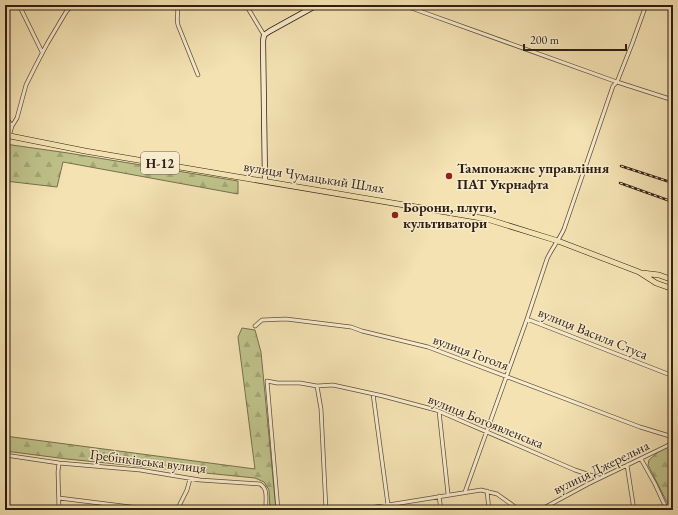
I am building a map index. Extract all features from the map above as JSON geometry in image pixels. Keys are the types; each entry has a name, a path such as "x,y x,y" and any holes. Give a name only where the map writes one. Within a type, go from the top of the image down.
{"main road":[{"name":"вулиця Чумацький Шлях","path":"7,136 85,151 487,219 558,241 639,272 656,283 673,289"},
{"name":"вулиця Чумацький Шлях","path":"639,272 659,275 673,280"}],"street":[{"path":"19,5 42,52"},
{"path":"7,136 17,118 26,85 42,52 66,12 72,5"},
{"path":"177,5 178,10 176,18 178,25 198,75"},
{"path":"246,5 264,35 264,181"},
{"path":"264,35 270,30 317,5"},
{"path":"403,5 617,82 673,100"},
{"path":"464,492 527,319 547,259 551,250 558,241 613,86 617,82 646,5"},
{"path":"5,117 12,126"},
{"name":"вулиця Василя Стуса","path":"527,319 673,376"},
{"name":"вулиця Гоголя","path":"255,326 262,320 286,320 351,327 428,347 640,427 673,437"},
{"name":"вулиця Богоявленська","path":"278,510 267,381 277,383 300,383 317,386 332,385 439,411 575,470 599,478"},
{"path":"317,386 321,409 326,510"},
{"path":"373,394 388,505"},
{"path":"439,411 448,494"},
{"name":"вулиця Джерельна","path":"540,510 599,478 673,443"},
{"name":"Гребінківська вулиця","path":"5,455 59,463 140,470 190,479 260,484 266,491 266,510"},
{"path":"641,459 667,510"},
{"path":"58,510 59,463"},
{"path":"627,466 634,510"},
{"path":"178,510 190,479"},
{"path":"357,510 382,508 388,505 448,494 481,490 497,494 518,509 524,510"},
{"path":"487,491 489,510"},
{"path":"439,496 441,510"},
{"path":"59,498 155,510"}],"green space":[{"path":"5,144 238,181 238,194 63,162 57,187 5,181"},
{"path":"242,328 255,330 261,352 276,510 270,510 269,490 264,482 255,478 67,459 5,451 5,436 255,469 238,337"},
{"path":"673,439 673,510 671,510 648,465 649,460"}],"railway":[{"path":"621,166 673,183"},
{"path":"620,183 673,202"}],"place":[{"name":"Тампонажне управління ПАТ Укрнафта","path":"449,176"},
{"name":"Борони, плуги, культиватори","path":"395,215"}]}
